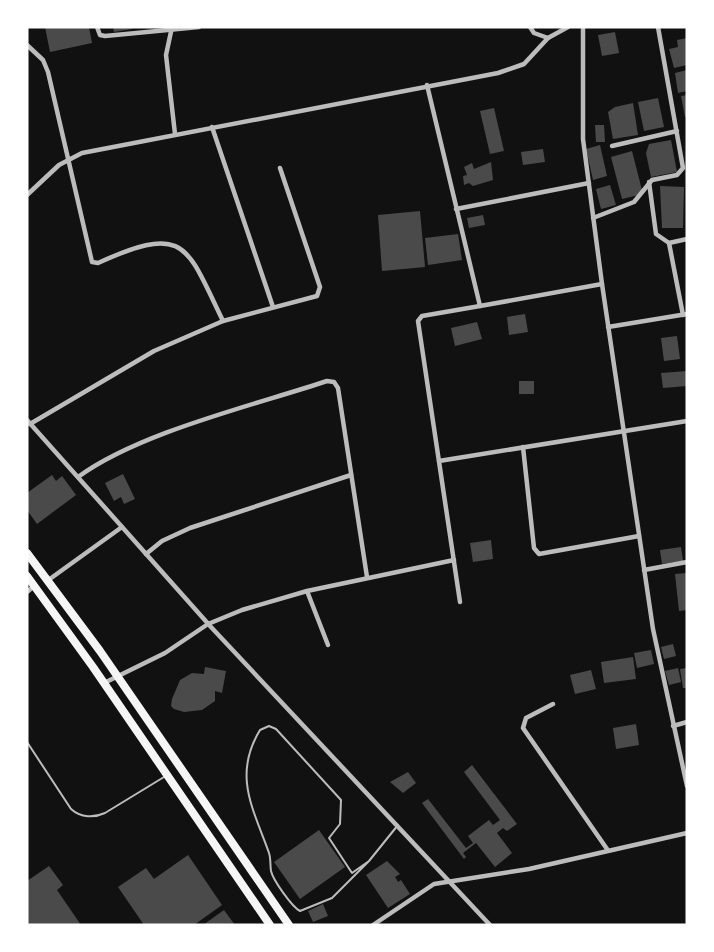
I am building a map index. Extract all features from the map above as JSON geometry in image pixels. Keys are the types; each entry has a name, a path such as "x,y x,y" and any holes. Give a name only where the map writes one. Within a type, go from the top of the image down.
{"highway":[{"path":"27,553 118,676 289,925"},
{"path":"27,576 104,683 270,925"}],"street":[{"path":"97,27 100,35 105,36 199,27"},
{"path":"530,27 534,33 548,39"},
{"path":"27,195 44,177 69,159 102,147 498,73 524,64 548,39 568,27"},
{"path":"584,27 583,139 588,183 644,570 673,726 687,786"},
{"path":"593,218 638,200 649,182 682,171 683,162 658,27"},
{"path":"172,28 166,55 175,134"},
{"path":"27,45 43,60 48,72 92,262 98,263 142,245 170,244 180,247 190,257 223,321"},
{"path":"427,85 480,306"},
{"path":"212,127 273,307"},
{"path":"612,146 677,131"},
{"path":"280,168 320,291 313,297 223,321 154,351 29,422 208,624 490,925"},
{"path":"649,182 655,231 659,238 669,243 687,239"},
{"path":"456,209 588,183"},
{"path":"608,327 685,314 669,243"},
{"path":"460,602 418,321 422,316 602,284"},
{"path":"78,477 94,465 170,432 330,381 338,388 367,577"},
{"path":"439,461 687,421"},
{"path":"524,447 534,548 539,554 639,536"},
{"path":"146,554 162,541 190,528 351,475"},
{"path":"46,581 122,527"},
{"path":"104,683 165,653 208,624 242,610 307,591 454,560"},
{"path":"644,570 687,562"},
{"path":"27,592 34,586"},
{"path":"307,591 328,645"},
{"path":"553,704 526,718 523,728 607,849"},
{"path":"673,726 687,722"},
{"path":"374,925 429,886 529,870 607,849 687,832"}],"lane":[{"path":"369,861 352,873 329,838 340,824 341,800 276,729 269,726 260,730 248,762 249,802 270,854 272,874 293,907 300,911 332,898 369,861 398,825"},
{"path":"27,742 71,809 87,817 105,813 166,775"}],"building":[{"path":"45,27 89,27 92,43 50,52"},
{"path":"113,27 132,27 132,29 114,32"},
{"path":"615,32 619,53 602,56 598,35"},
{"path":"687,38 687,65 674,68 669,49 678,47 677,40"},
{"path":"687,70 687,91 678,93 675,73"},
{"path":"687,95 687,116 685,117 681,96"},
{"path":"658,98 664,127 644,131 638,102"},
{"path":"633,103 638,135 613,139 608,112 615,107"},
{"path":"494,108 504,151 490,154 480,111"},
{"path":"595,125 604,125 605,142 596,142"},
{"path":"671,140 677,172 651,177 646,153 649,144"},
{"path":"600,145 607,176 593,180 586,149"},
{"path":"543,149 545,162 523,165 521,152"},
{"path":"632,151 643,194 622,199 611,157"},
{"path":"491,162 493,180 473,186 469,183 464,185 463,176 467,175 464,167 472,163 474,169"},
{"path":"610,185 616,205 601,209 596,189"},
{"path":"660,186 684,187 683,228 662,228"},
{"path":"420,211 425,267 382,271 378,215"},
{"path":"483,215 485,225 469,228 467,218"},
{"path":"458,234 462,260 428,265 425,238"},
{"path":"525,314 528,332 509,335 507,317"},
{"path":"477,322 482,339 455,346 451,328"},
{"path":"677,336 680,359 664,361 661,338"},
{"path":"687,371 687,386 663,388 661,373"},
{"path":"519,381 534,381 534,394 519,394"},
{"path":"123,474 135,499 124,504 121,497 114,501 105,483"},
{"path":"52,475 56,481 62,476 76,495 37,524 27,510 27,493"},
{"path":"491,540 493,559 473,562 470,543"},
{"path":"681,547 683,561 662,564 660,550"},
{"path":"687,573 687,610 679,611 675,574"},
{"path":"673,644 676,656 664,659 661,647"},
{"path":"651,650 654,664 637,668 634,653"},
{"path":"633,657 636,679 604,683 601,662"},
{"path":"205,667 226,671 222,693 215,691 215,701 202,710 184,712 174,709 171,706 172,699 180,680 192,673 204,674"},
{"path":"678,668 681,682 669,685 665,671"},
{"path":"687,668 687,688 683,688 680,669"},
{"path":"591,670 596,689 575,694 570,675"},
{"path":"636,724 639,745 616,749 613,728"},
{"path":"472,765 517,824 507,831 503,828 497,833 512,853 495,867 476,843 463,853 466,857 464,859 422,803 428,799 466,848 473,843 468,836 489,820 493,825 500,820 464,772"},
{"path":"408,772 416,783 403,793 390,782"},
{"path":"319,830 345,867 300,899 274,862"},
{"path":"188,855 222,905 194,925 144,925 118,887 146,868 154,879"},
{"path":"387,861 400,874 395,877 398,882 401,880 410,894 388,908 366,875"},
{"path":"49,866 63,885 57,890 81,925 27,925 27,881"},
{"path":"323,904 328,916 313,922 308,911"},
{"path":"224,910 235,925 203,925"}]}
